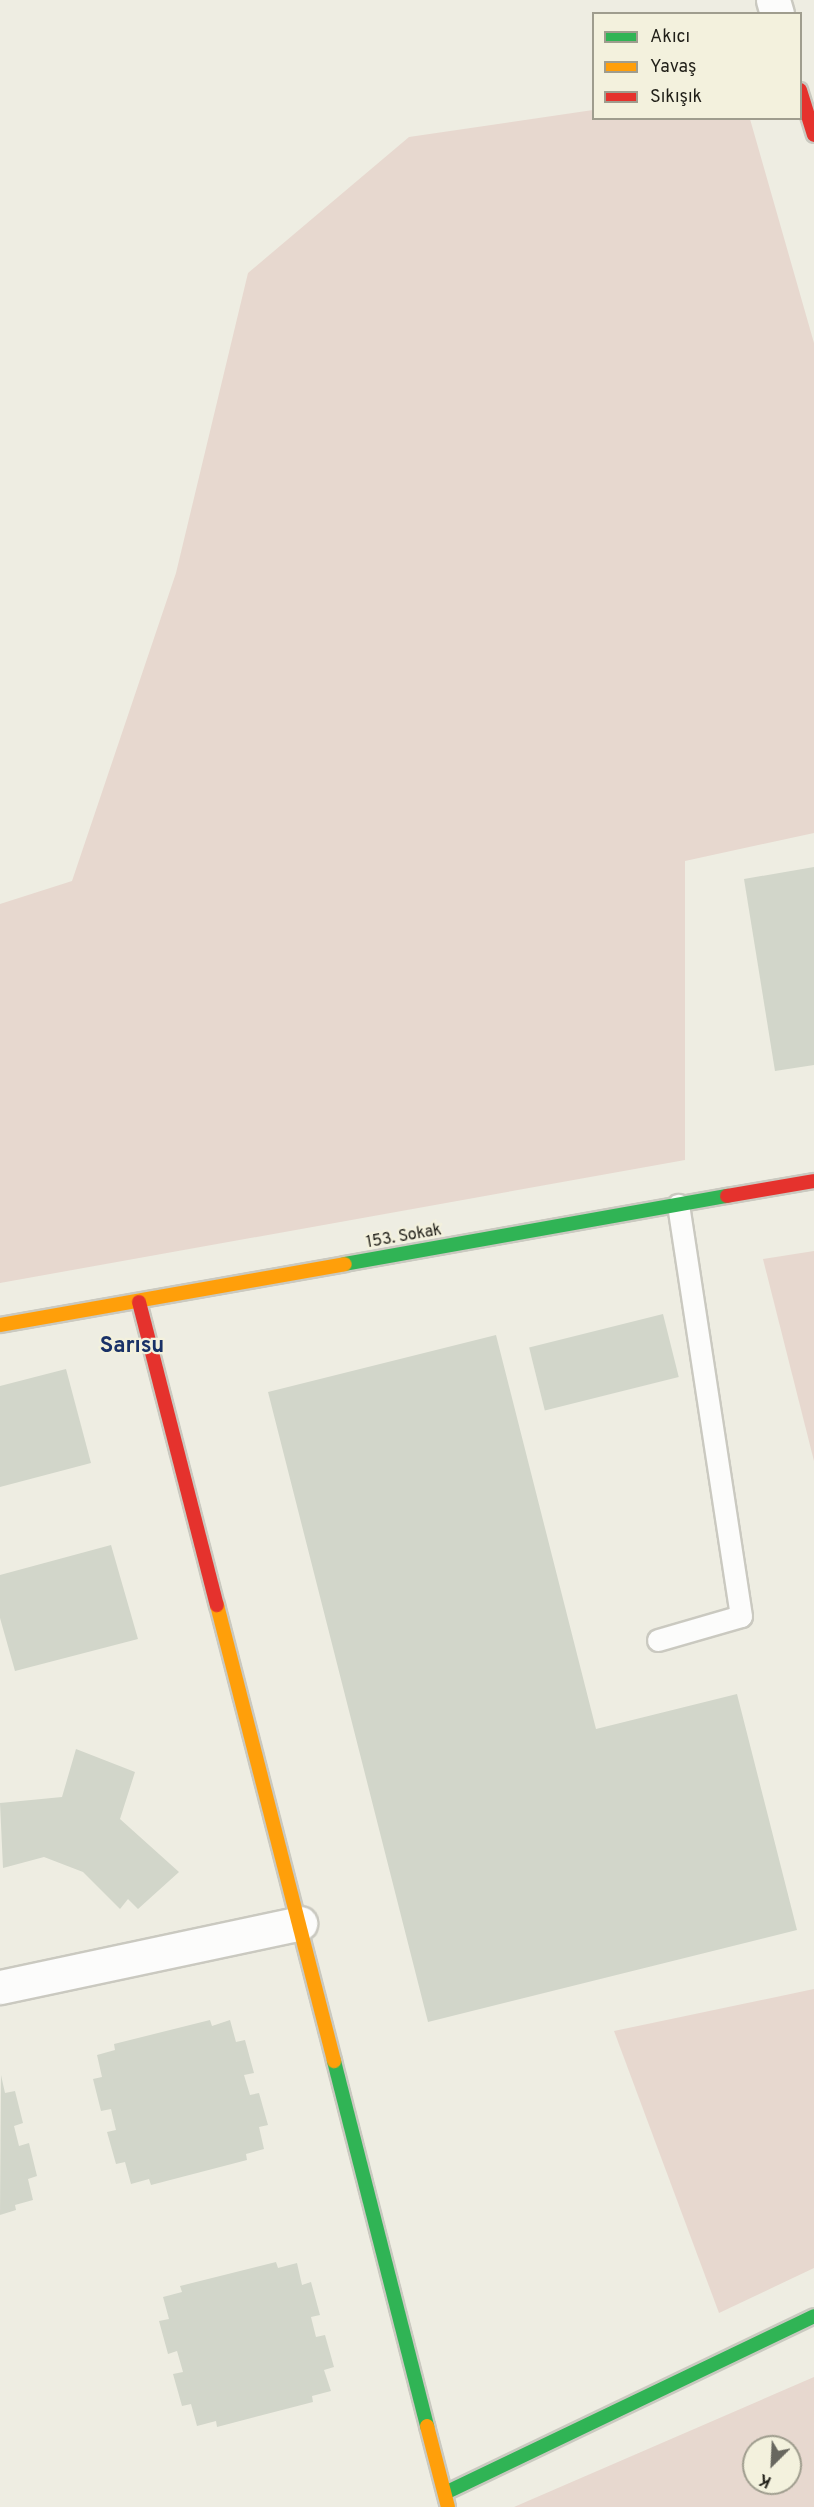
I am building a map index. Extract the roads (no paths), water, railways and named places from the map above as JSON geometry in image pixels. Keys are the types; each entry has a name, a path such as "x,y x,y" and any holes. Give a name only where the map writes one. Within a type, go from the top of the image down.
{"street":[{"path":"802,93 814,135"},
{"name":"153. Sokak","path":"0,1325 814,1181"},
{"path":"139,1302 300,1923 446,2500 814,2316"},
{"path":"0,1987 300,1923"}],"lane":[{"path":"658,1640 741,1616 678,1205"}],"district":[{"name":"Sarısu","path":"132,1347"}]}
